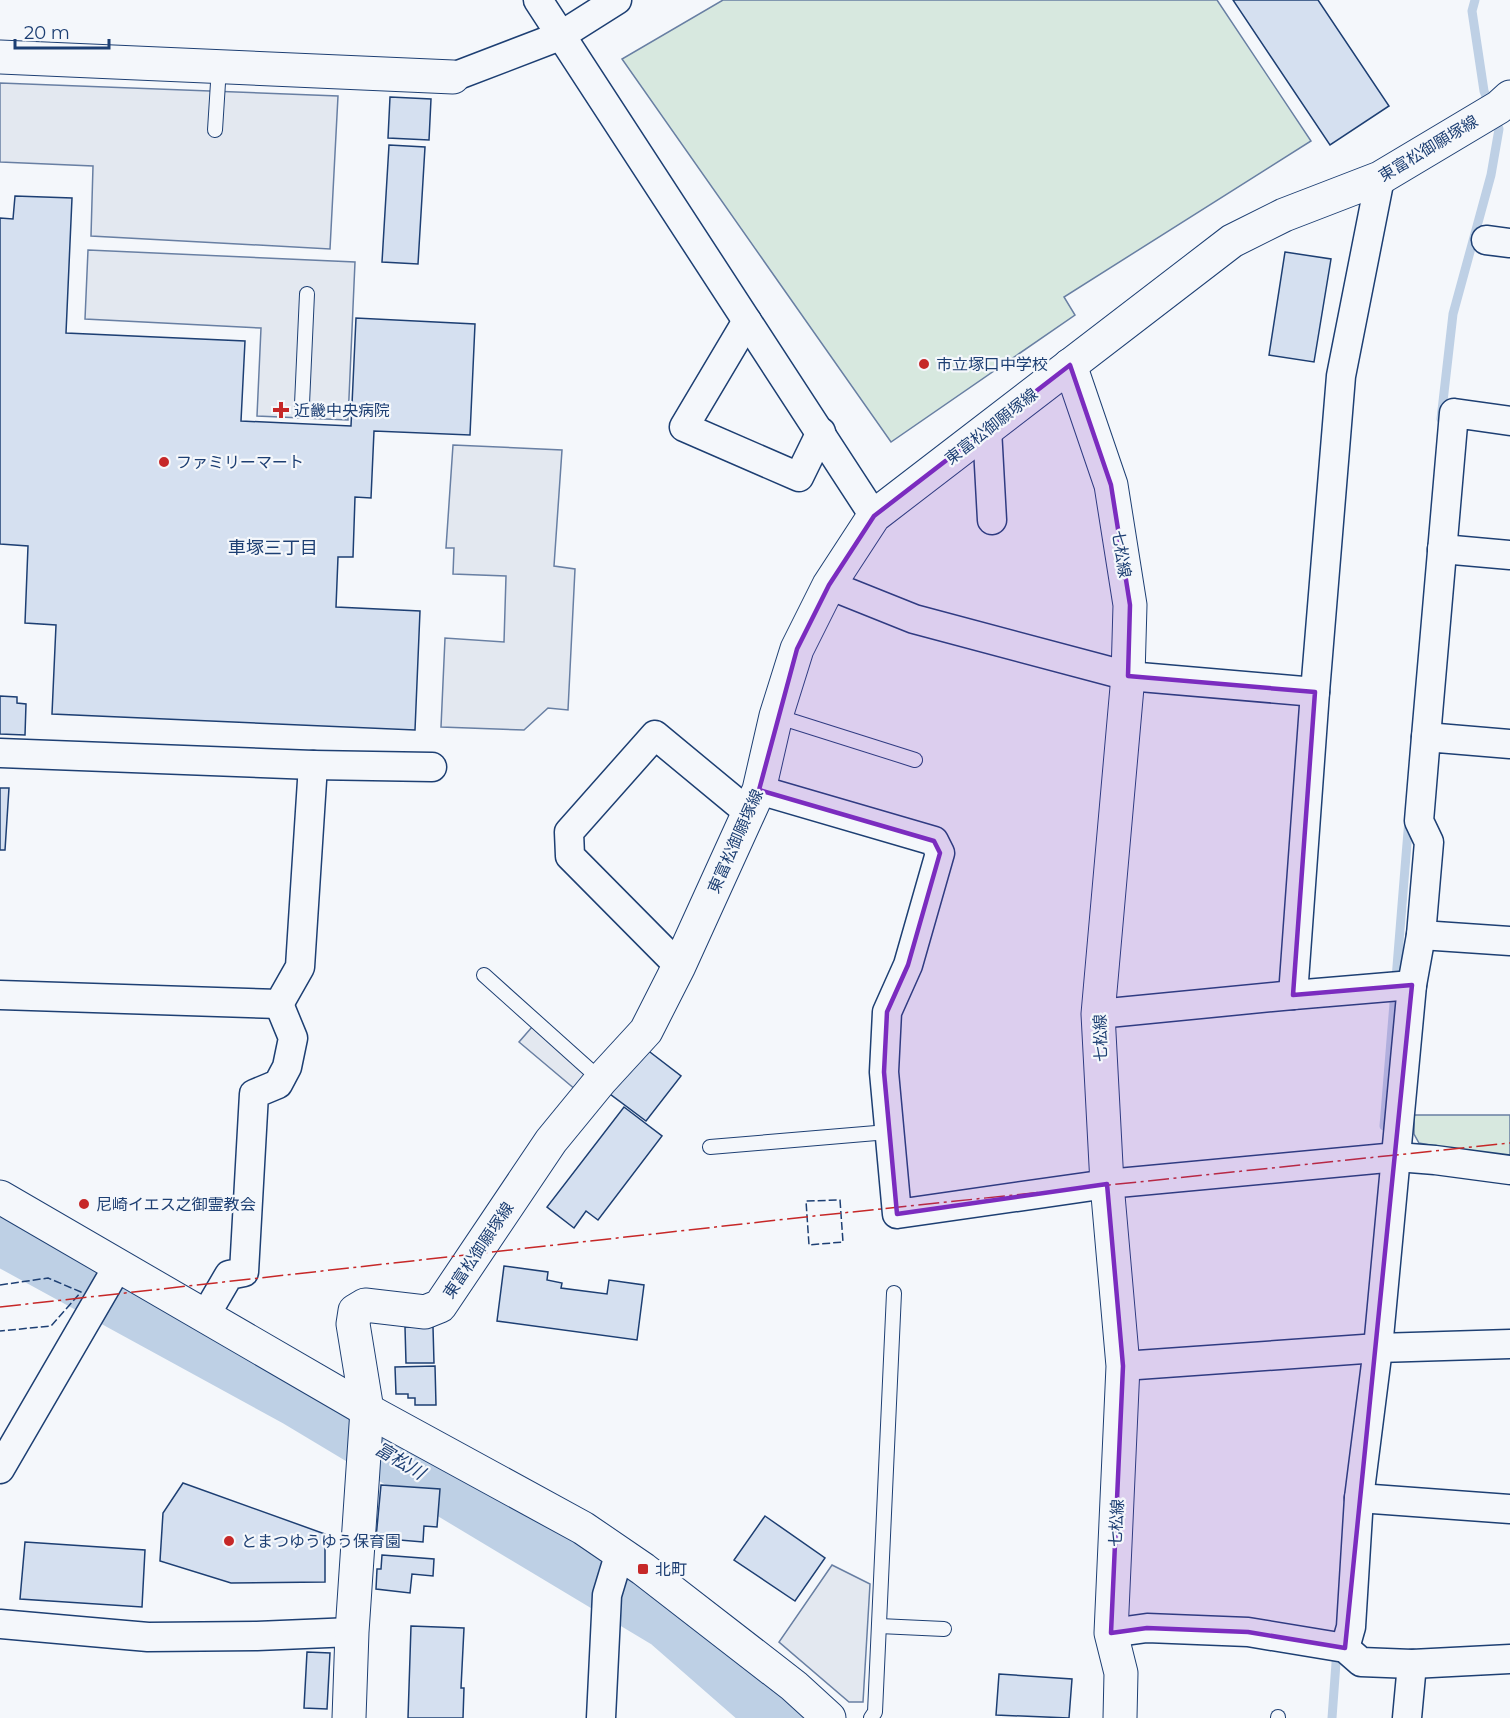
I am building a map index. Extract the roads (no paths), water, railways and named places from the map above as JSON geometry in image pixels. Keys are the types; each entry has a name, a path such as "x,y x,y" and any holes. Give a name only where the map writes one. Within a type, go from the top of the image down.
{"street":[{"path":"538,0 874,516"},
{"path":"0,57 453,77 560,36 617,0"},
{"name":"東富松御願塚線","path":"349,1718 352,1632 367,1410 353,1324 355,1311 365,1305 425,1312 440,1306 551,1141 601,1080 646,1031 679,966 754,801 776,716 797,649 829,585 874,516 1232,242 1284,215 1380,178 1498,106"},
{"path":"1293,995 1341,376 1380,178"},
{"path":"747,321 684,427 799,477 821,432"},
{"name":"七松線","path":"1070,365 1111,485 1130,605 1128,676 1098,1014 1107,1184 1124,1366 1111,1633 1121,1673 1120,1718"},
{"path":"1338,1647 1350,1627 1359,1498 1378,1348 1412,984 1421,935 1429,842 1419,821 1454,413 1510,421"},
{"path":"987,429 992,520"},
{"path":"1442,549 1510,555"},
{"path":"829,585 914,619 1128,676 1315,692"},
{"path":"679,966 570,856 568,832 655,735 754,801 934,841 940,853 908,965 887,1012 884,1072 897,1214 1107,1184 1397,1157 1510,1170"},
{"path":"1426,736 1510,744"},
{"path":"0,753 313,765 432,767"},
{"path":"279,1004 300,967 313,765"},
{"path":"1421,935 1510,941"},
{"path":"1098,1014 1412,984"},
{"path":"0,996 279,1004"},
{"path":"205,1316 229,1275 244,1272 254,1094 278,1084 287,1067 293,1038 279,1004"},
{"path":"0,1197 367,1410 583,1528 613,1575 794,1686 829,1718"},
{"path":"0,1469 118,1266"},
{"path":"1124,1366 1378,1348 1510,1344"},
{"path":"1359,1498 1510,1509"},
{"path":"601,1718 613,1575"},
{"path":"0,1624 148,1637 352,1632"},
{"path":"1111,1633 1146,1628 1248,1632 1338,1647 1361,1662 1412,1664 1510,1658"},
{"path":"1407,1718 1412,1664"}],"lane":[{"path":"215,130 219,67"},
{"path":"302,404 307,294"},
{"path":"776,716 915,760"},
{"path":"484,975 601,1080"},
{"path":"710,1147 888,1132"},
{"path":"871,1718 875,1712 894,1293"},
{"path":"879,1626 944,1629"}],"waterway":[{"path":"1441,419 1453,314 1491,175 1499,129 1484,91 1472,11 1475,0"},
{"path":"1384,1126 1409,819"},
{"name":"富松川","path":"0,1236 298,1399 668,1621 779,1718"},
{"path":"1332,1718 1337,1649"}],"place":[{"name":"市立塚口中学校","path":"924,364"},
{"name":"近畿中央病院","path":"281,410"},
{"name":"ファミリーマート","path":"164,462"},
{"name":"尼崎イエス之御霊教会","path":"84,1204"},
{"name":"とまつゆうゆう保育園","path":"229,1541"},
{"name":"北町","path":"643,1569"}],"district":[{"name":"車塚三丁目","path":"273,548"}]}
